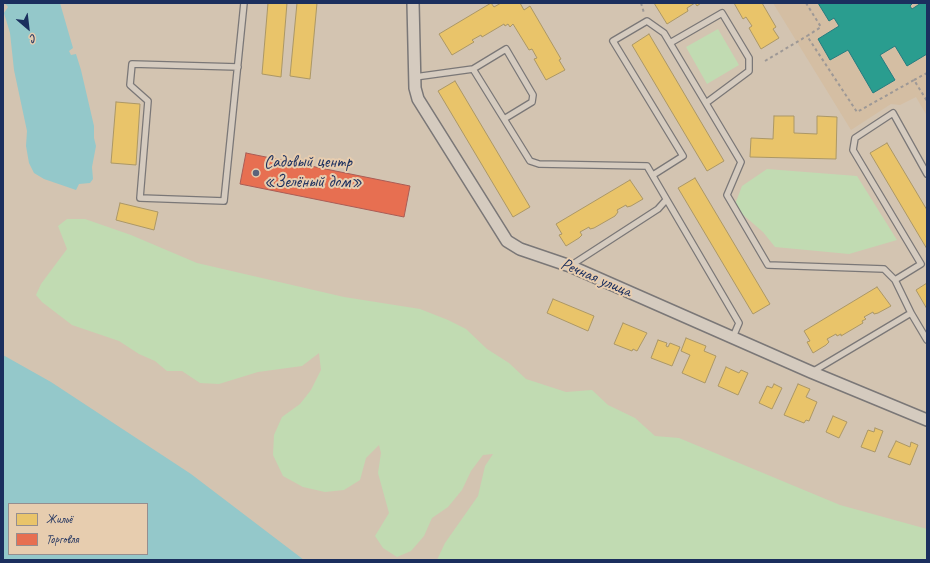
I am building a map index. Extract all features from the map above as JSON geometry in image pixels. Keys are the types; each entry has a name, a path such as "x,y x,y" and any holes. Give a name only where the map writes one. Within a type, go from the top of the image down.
{"street":[{"name":"Речная улица","path":"413,3 415,77 418,99 507,241 520,249 570,266 812,372 927,420"}],"lane":[{"path":"238,67 132,64 130,85 148,101 140,198 224,201 238,67 244,3"},
{"path":"670,43 722,13 749,58 749,71 706,103"},
{"path":"653,175 683,156 612,41 647,21 664,33 741,162 727,195 768,264 884,269 894,280 927,340"},
{"path":"415,77 473,69 506,50 533,95 532,102 504,119"},
{"path":"473,69 530,161 539,164 647,166 739,323 733,337"},
{"path":"894,280 921,264 853,150 855,138 893,113 927,174"},
{"path":"570,266 658,210 666,200"},
{"path":"812,372 911,312"}],"path":[{"path":"765,61 821,27 806,3"},
{"path":"807,36 857,112 927,73"},
{"path":"914,80 927,101"}],"shaded area":[{"path":"773,3 927,3 927,116 916,97 900,105 891,104 851,130"}],"green space":[{"path":"718,29 739,65 707,84 686,47"},
{"path":"767,169 857,176 897,240 849,254 775,247 763,232 734,207 742,186"},
{"path":"67,219 85,219 131,235 197,263 344,297 420,309 448,320 466,329 487,349 509,363 526,379 566,392 592,390 608,405 635,418 655,436 679,438 840,505 927,529 927,560 437,560 445,543 478,496 485,466 493,454 483,455 471,471 462,490 448,507 432,518 424,536 411,551 397,557 383,548 375,536 389,513 378,473 381,453 379,445 366,458 360,480 344,490 325,492 303,487 283,476 273,455 274,435 282,417 300,404 311,390 321,370 319,353 302,366 258,372 219,384 200,383 182,371 167,371 155,361 139,354 119,341 72,325 42,302 36,295 41,284 67,249 58,226"}],"water":[{"path":"5,3 60,3 73,48 69,51 71,55 76,54 81,70 94,126 96,146 92,167 93,179 90,183 79,184 76,190 44,179 34,173 29,163 26,146 27,131 14,70 10,33 4,13 8,7"},
{"path":"3,355 51,382 191,474 304,560 3,560"}],"building: Жильё":[{"path":"268,3 287,3 281,77 262,74"},
{"path":"297,3 317,3 310,79 290,76"},
{"path":"491,3 494,7 501,3 520,3 524,10 530,6 561,59 559,60 565,70 546,80 534,59 537,58 532,49 529,50 513,24 510,27 508,24 505,26 504,24 482,37 481,35 472,40 474,42 452,55 439,34"},
{"path":"654,3 695,3 687,8 688,11 667,24"},
{"path":"734,3 762,3 776,27 773,29 779,38 761,49 749,28 752,26 746,17 743,19"},
{"path":"649,34 724,161 707,171 632,45"},
{"path":"455,81 530,207 513,217 438,91"},
{"path":"116,102 140,104 136,165 111,163"},
{"path":"774,116 794,116 794,133 817,134 817,116 837,117 836,159 750,157 751,138 773,139"},
{"path":"887,143 927,210 927,249 870,153"},
{"path":"695,178 770,304 753,314 678,188"},
{"path":"630,180 643,199 631,206 627,207 626,205 617,210 618,212 615,216 594,228 590,229 589,227 580,232 582,235 579,238 566,246 559,235 562,234 556,224"},
{"path":"120,203 158,212 154,230 116,220"},
{"path":"927,283 927,309 916,290"},
{"path":"877,287 891,306 878,313 874,314 873,312 864,317 866,319 862,321 863,323 841,336 841,334 837,336 836,334 827,339 829,342 826,345 813,353 807,342 810,341 804,331"},
{"path":"553,299 594,316 588,331 547,313"},
{"path":"623,323 647,333 637,351 633,349 632,351 614,344"},
{"path":"686,338 706,346 704,351 716,356 705,383 682,373 690,355 681,351"},
{"path":"658,340 667,343 666,346 668,347 670,343 680,347 672,366 651,358"},
{"path":"726,367 739,373 741,370 748,373 738,395 718,386"},
{"path":"774,384 782,388 772,409 759,403 767,386 772,388"},
{"path":"798,384 810,389 806,397 817,402 809,421 806,420 804,423 784,415"},
{"path":"833,416 847,422 839,438 826,432"},
{"path":"875,428 883,431 875,452 861,447 868,430 874,432"},
{"path":"896,441 910,447 911,442 918,445 910,465 888,457"}],"building: Торговля":[{"path":"246,153 410,186 404,217 240,184"}],"building: Школы":[{"path":"818,3 913,3 910,6 912,9 921,3 927,3 927,54 907,66 895,46 880,55 895,80 873,93 848,50 830,60 818,39 839,26 834,18 829,21"}],"place":[{"name":"Садовый центр «Зелёный дом»","path":"256,173"}]}
